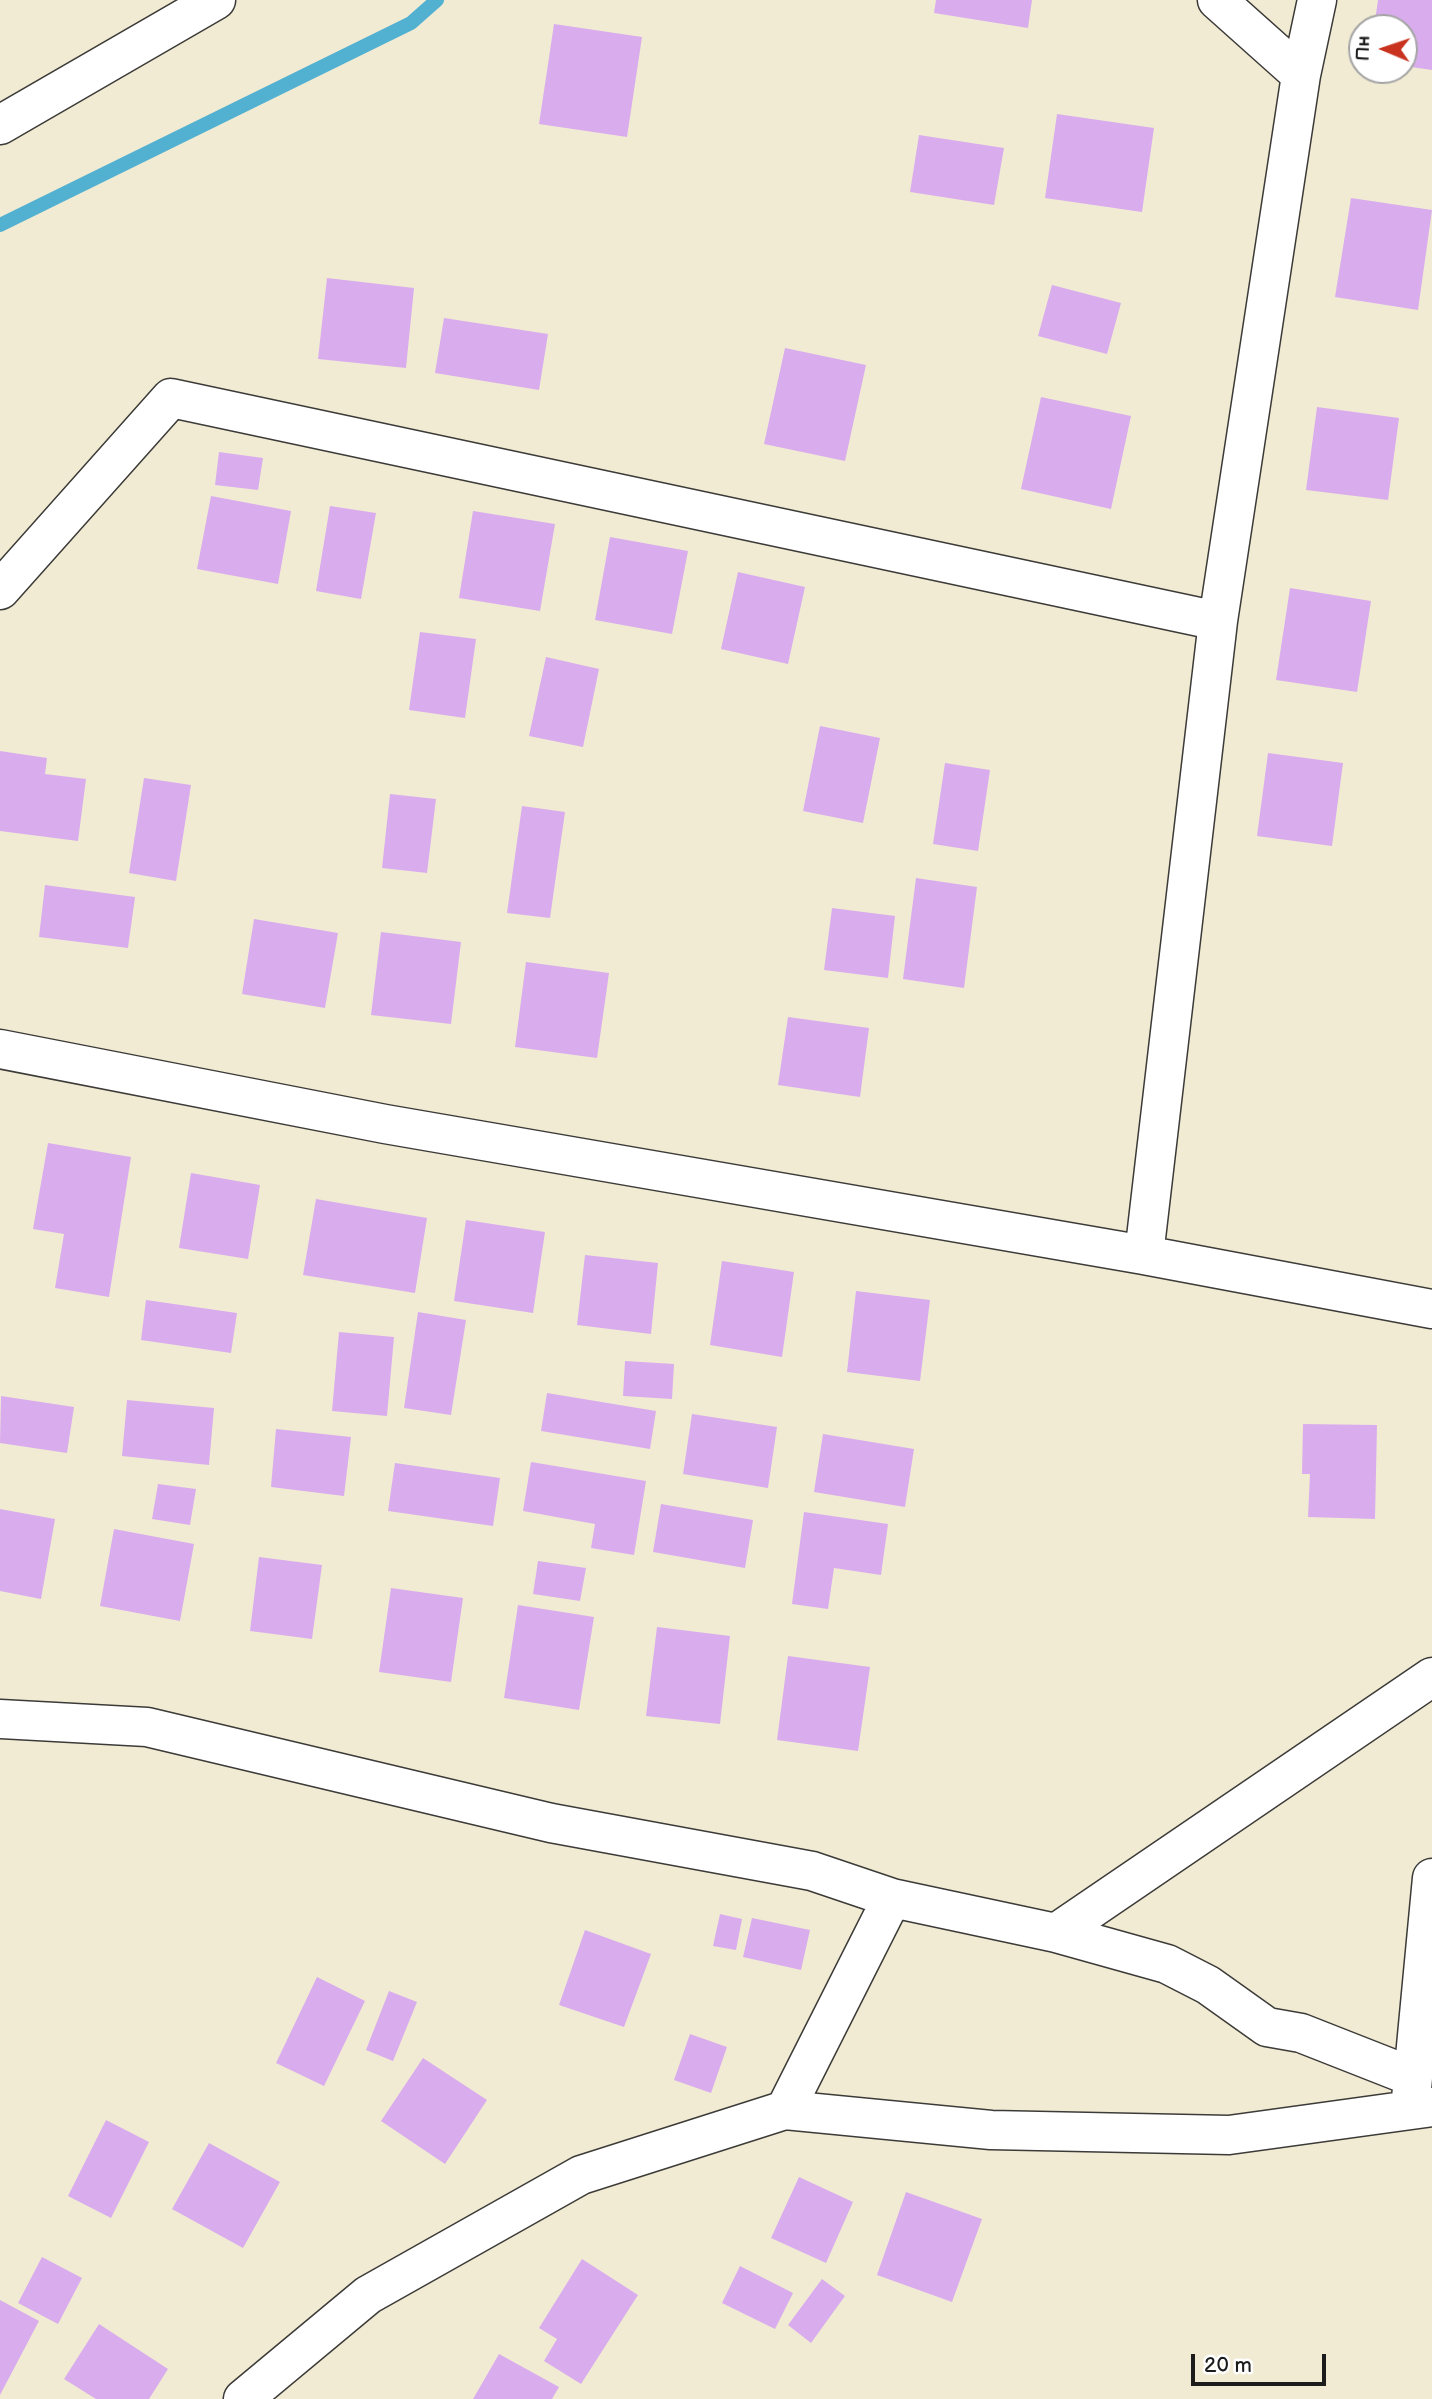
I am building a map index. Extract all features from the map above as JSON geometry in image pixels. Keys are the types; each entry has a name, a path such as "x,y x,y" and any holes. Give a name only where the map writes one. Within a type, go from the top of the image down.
{"street":[{"path":"0,125 216,0"},
{"path":"1217,0 1301,75"},
{"path":"1143,1255 1218,621 1301,75 1317,0"},
{"path":"0,590 171,398 1218,621"},
{"path":"0,1049 385,1124 1143,1255 1432,1309"},
{"path":"1056,1933 1432,1677"},
{"path":"0,1719 147,1727 551,1823 812,1871 892,1898 1056,1933 1167,1964 1208,1985 1267,2027 1301,2033 1418,2097"},
{"path":"1418,2097 1432,1878"},
{"path":"785,2110 892,1898"},
{"path":"243,2399 368,2295 581,2175 785,2110 991,2130 1229,2135 1418,2097"}],"building":[{"path":"936,0 1032,0 1028,28 934,13"},
{"path":"1378,0 1432,0 1432,70 1418,68 1418,14 1376,14"},
{"path":"554,24 642,37 627,137 539,124"},
{"path":"1057,114 1154,128 1142,212 1045,198"},
{"path":"919,135 1004,148 994,205 910,192"},
{"path":"1351,198 1432,210 1418,310 1335,297"},
{"path":"327,278 414,288 406,368 318,359"},
{"path":"1052,285 1121,303 1107,354 1038,336"},
{"path":"444,318 548,334 539,390 435,373"},
{"path":"785,348 866,365 845,461 764,444"},
{"path":"1041,397 1131,416 1111,509 1021,489"},
{"path":"1317,407 1399,418 1388,500 1306,490"},
{"path":"219,452 263,458 258,490 215,485"},
{"path":"211,496 291,511 278,584 197,569"},
{"path":"330,506 376,513 361,599 316,591"},
{"path":"473,511 555,524 540,611 459,598"},
{"path":"610,537 688,551 672,634 595,620"},
{"path":"738,572 805,587 788,664 721,649"},
{"path":"1290,588 1371,601 1357,692 1276,680"},
{"path":"420,632 476,639 465,718 409,710"},
{"path":"546,657 599,669 583,747 529,736"},
{"path":"820,726 880,738 863,823 803,811"},
{"path":"0,751 47,758 45,774 86,779 78,841 0,831"},
{"path":"1268,753 1343,763 1332,846 1257,836"},
{"path":"945,763 990,770 978,851 933,844"},
{"path":"144,778 191,785 176,881 129,873"},
{"path":"390,794 436,799 427,873 382,868"},
{"path":"522,806 565,812 550,918 507,913"},
{"path":"916,878 977,887 964,988 903,979"},
{"path":"45,885 135,897 128,948 39,937"},
{"path":"832,908 895,916 888,978 824,970"},
{"path":"254,919 338,933 325,1008 242,994"},
{"path":"381,932 461,942 451,1024 371,1015"},
{"path":"526,962 609,973 597,1058 515,1047"},
{"path":"788,1017 869,1028 860,1097 778,1085"},
{"path":"48,1143 131,1157 109,1297 55,1288 64,1234 33,1229"},
{"path":"191,1173 260,1185 248,1259 179,1248"},
{"path":"316,1199 427,1218 415,1293 303,1275"},
{"path":"466,1220 545,1232 533,1313 454,1301"},
{"path":"585,1255 658,1263 651,1334 577,1325"},
{"path":"722,1261 794,1272 782,1357 710,1345"},
{"path":"856,1291 930,1300 920,1381 847,1372"},
{"path":"146,1300 237,1313 231,1353 141,1340"},
{"path":"418,1312 466,1320 451,1415 404,1408"},
{"path":"339,1332 394,1337 387,1416 332,1411"},
{"path":"625,1361 674,1364 672,1399 623,1396"},
{"path":"547,1393 656,1411 650,1449 541,1431"},
{"path":"1,1396 74,1407 67,1453 0,1443"},
{"path":"127,1400 214,1408 209,1465 122,1456"},
{"path":"692,1414 777,1427 768,1488 683,1474"},
{"path":"1303,1424 1377,1425 1375,1519 1308,1517 1310,1474 1302,1474"},
{"path":"276,1429 351,1437 344,1496 271,1487"},
{"path":"823,1434 914,1449 905,1507 814,1492"},
{"path":"531,1462 646,1481 634,1555 591,1548 595,1524 523,1511"},
{"path":"395,1463 500,1478 493,1526 388,1511"},
{"path":"158,1484 196,1489 190,1525 152,1519"},
{"path":"661,1504 753,1520 745,1568 653,1552"},
{"path":"0,1509 55,1519 41,1599 0,1591"},
{"path":"804,1512 888,1524 881,1575 834,1568 828,1609 792,1604"},
{"path":"114,1529 194,1544 180,1621 100,1606"},
{"path":"259,1557 322,1565 312,1639 250,1631"},
{"path":"538,1561 586,1568 580,1601 533,1594"},
{"path":"391,1588 463,1598 451,1682 379,1672"},
{"path":"518,1605 594,1617 579,1710 504,1698"},
{"path":"657,1627 730,1636 720,1724 646,1716"},
{"path":"788,1656 870,1667 858,1751 777,1740"},
{"path":"720,1914 742,1919 736,1950 713,1946"},
{"path":"752,1918 810,1930 801,1970 743,1957"},
{"path":"585,1930 651,1954 624,2027 559,2005"},
{"path":"317,1977 365,2001 324,2086 276,2063"},
{"path":"389,1991 417,2002 393,2061 366,2050"},
{"path":"690,2034 727,2047 711,2093 674,2080"},
{"path":"423,2058 487,2100 445,2164 381,2121"},
{"path":"106,2120 149,2142 111,2218 68,2196"},
{"path":"209,2143 280,2182 243,2248 172,2209"},
{"path":"799,2177 853,2202 826,2263 771,2238"},
{"path":"906,2192 982,2219 952,2302 877,2275"},
{"path":"42,2257 82,2278 58,2324 18,2303"},
{"path":"582,2259 638,2295 581,2384 544,2361 557,2339 539,2328"},
{"path":"740,2266 793,2293 775,2329 722,2303"},
{"path":"822,2279 845,2296 811,2343 788,2325"},
{"path":"0,2300 39,2321 0,2395"},
{"path":"99,2324 168,2369 149,2399 96,2399 64,2379"},
{"path":"499,2354 559,2387 552,2399 473,2399"}],"waterway":[{"path":"0,225 411,23 437,0"}]}
